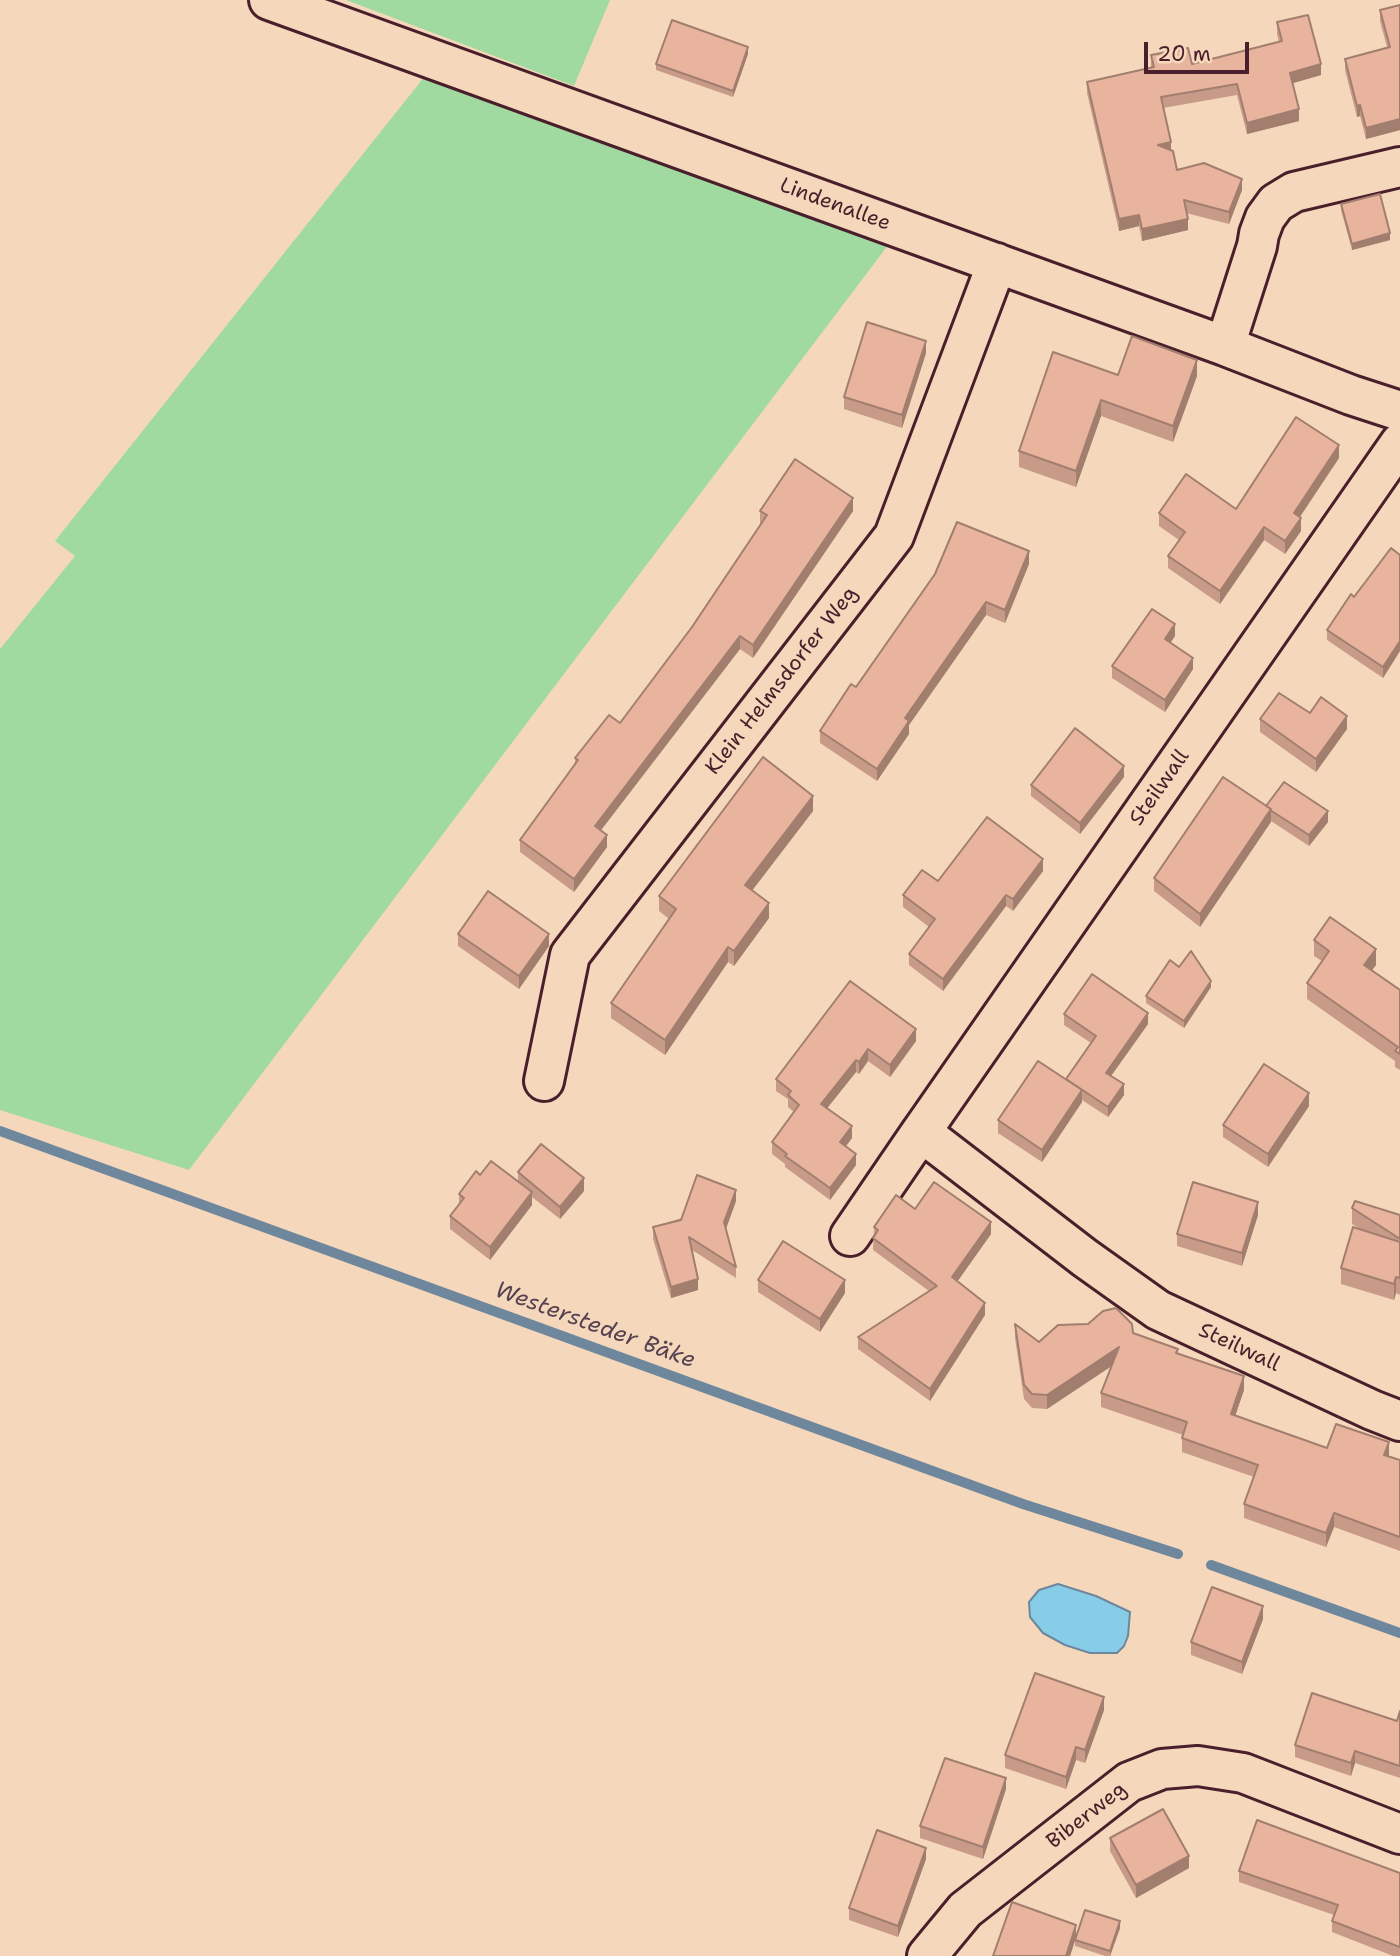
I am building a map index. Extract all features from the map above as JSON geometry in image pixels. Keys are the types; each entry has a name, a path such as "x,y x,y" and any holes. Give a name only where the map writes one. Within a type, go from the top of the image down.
{"street":[{"name":"Lindenallee","path":"269,0 1400,411"},
{"path":"1225,346 1259,234 1265,218 1276,203 1294,192 1400,167"},
{"name":"Klein Helmsdorfer Weg","path":"544,1081 570,955 894,536 997,263"},
{"name":"Steilwall","path":"850,1236 1400,443"},
{"name":"Steilwall","path":"921,1132 1085,1258 1158,1310 1400,1421"},
{"name":"Biberweg","path":"927,1956 965,1910 1129,1782 1162,1769 1198,1766 1243,1773 1400,1835"}],"green space":[{"path":"346,0 610,0 574,86"},
{"path":"425,76 892,240 189,1170 0,1110 0,649 75,556 55,541"}],"water":[{"path":"1058,1584 1096,1596 1130,1612 1128,1636 1117,1653 1090,1653 1065,1645 1043,1633 1030,1617 1029,1602 1039,1590"}],"building":[{"path":"1400,5 1400,119 1366,128 1360,105 1357,106 1345,59 1390,47 1380,10"},
{"path":"1308,15 1321,64 1290,73 1299,109 1247,123 1237,84 1161,97 1171,142 1158,145 1173,151 1177,170 1204,163 1242,179 1229,212 1184,200 1188,219 1142,229 1139,215 1119,219 1087,82 1154,67 1151,55 1188,48 1192,64 1282,41 1277,22"},
{"path":"672,20 748,47 733,91 656,64"},
{"path":"1380,194 1390,233 1352,244 1341,204"},
{"path":"867,322 926,341 902,415 844,397"},
{"path":"1132,336 1197,360 1173,426 1101,400 1076,471 1019,451 1053,352 1118,375"},
{"path":"1296,417 1339,445 1294,513 1301,518 1285,541 1264,527 1220,591 1168,556 1185,532 1159,513 1186,474 1236,509"},
{"path":"795,459 853,498 753,645 740,636 595,826 607,835 574,879 520,840 578,760 575,758 609,715 620,723 692,627 767,515 760,511"},
{"path":"957,522 1029,551 1005,610 986,602 905,718 909,721 877,769 820,731 851,684 856,687 935,574"},
{"path":"1391,548 1400,555 1400,641 1383,667 1327,630 1351,594 1354,597"},
{"path":"1152,609 1175,624 1165,639 1193,658 1165,700 1112,666"},
{"path":"1279,693 1310,713 1321,697 1347,716 1316,759 1260,719"},
{"path":"1075,728 1124,766 1080,823 1031,785"},
{"path":"763,757 813,796 745,885 769,903 734,951 728,947 665,1040 611,1003 676,909 659,896"},
{"path":"1223,777 1271,809 1200,914 1154,878"},
{"path":"1284,782 1328,811 1309,835 1266,806"},
{"path":"987,817 1043,859 1013,899 1006,895 943,979 909,954 935,919 903,895 922,870 938,881"},
{"path":"488,891 549,934 519,976 458,934"},
{"path":"1330,917 1376,949 1364,965 1400,990 1400,1054 1395,1051 1398,1047 1307,983 1329,951 1314,940"},
{"path":"1191,951 1211,981 1184,1021 1146,996 1170,960 1179,967"},
{"path":"1092,974 1148,1013 1106,1073 1124,1084 1108,1107 1066,1079 1096,1036 1064,1014"},
{"path":"850,981 916,1029 890,1065 868,1049 821,1104 852,1126 840,1142 856,1154 830,1188 785,1156 787,1154 772,1142 799,1105 788,1095 791,1091 776,1079"},
{"path":"1038,1061 1082,1090 1042,1150 998,1120"},
{"path":"1264,1064 1309,1093 1268,1154 1223,1125"},
{"path":"541,1144 584,1178 560,1207 518,1172"},
{"path":"491,1161 532,1192 490,1247 450,1216 464,1198 459,1194 476,1171 480,1175"},
{"path":"697,1175 736,1190 724,1222 736,1267 689,1237 698,1279 671,1287 653,1227 681,1220"},
{"path":"934,1182 991,1222 952,1277 985,1303 930,1389 858,1337 937,1286 873,1238 878,1230 874,1227 896,1195 915,1209"},
{"path":"1193,1182 1258,1202 1242,1253 1177,1234"},
{"path":"1355,1201 1400,1215 1400,1239 1352,1208"},
{"path":"1353,1227 1400,1242 1400,1278 1396,1277 1394,1284 1341,1268"},
{"path":"783,1241 845,1280 820,1319 758,1280"},
{"path":"1116,1308 1132,1324 1133,1333 1178,1349 1176,1353 1244,1376 1231,1414 1327,1448 1336,1424 1389,1442 1384,1455 1400,1460 1400,1537 1334,1513 1326,1533 1244,1504 1258,1465 1182,1438 1187,1422 1101,1393 1119,1347 1047,1395 1032,1394 1024,1385 1015,1324 1039,1342 1058,1325 1088,1324 1103,1311"},
{"path":"1212,1587 1263,1606 1242,1662 1191,1642"},
{"path":"1035,1673 1104,1697 1085,1750 1076,1747 1066,1777 1005,1755"},
{"path":"1312,1693 1397,1721 1400,1711 1400,1766 1355,1751 1351,1763 1295,1745"},
{"path":"945,1758 1006,1778 983,1847 920,1826"},
{"path":"1163,1809 1189,1856 1136,1885 1110,1838"},
{"path":"1257,1820 1400,1873 1400,1947 1332,1921 1338,1905 1239,1871"},
{"path":"877,1830 926,1848 898,1926 849,1908"},
{"path":"1012,1902 1076,1925 1066,1956 993,1956"},
{"path":"1085,1910 1120,1921 1110,1951 1075,1940"}],"waterway":[{"name":"Westersteder Bäke","path":"0,1131 1023,1504 1178,1554"},
{"name":"Westersteder Bäke","path":"1211,1565 1400,1633"}]}
